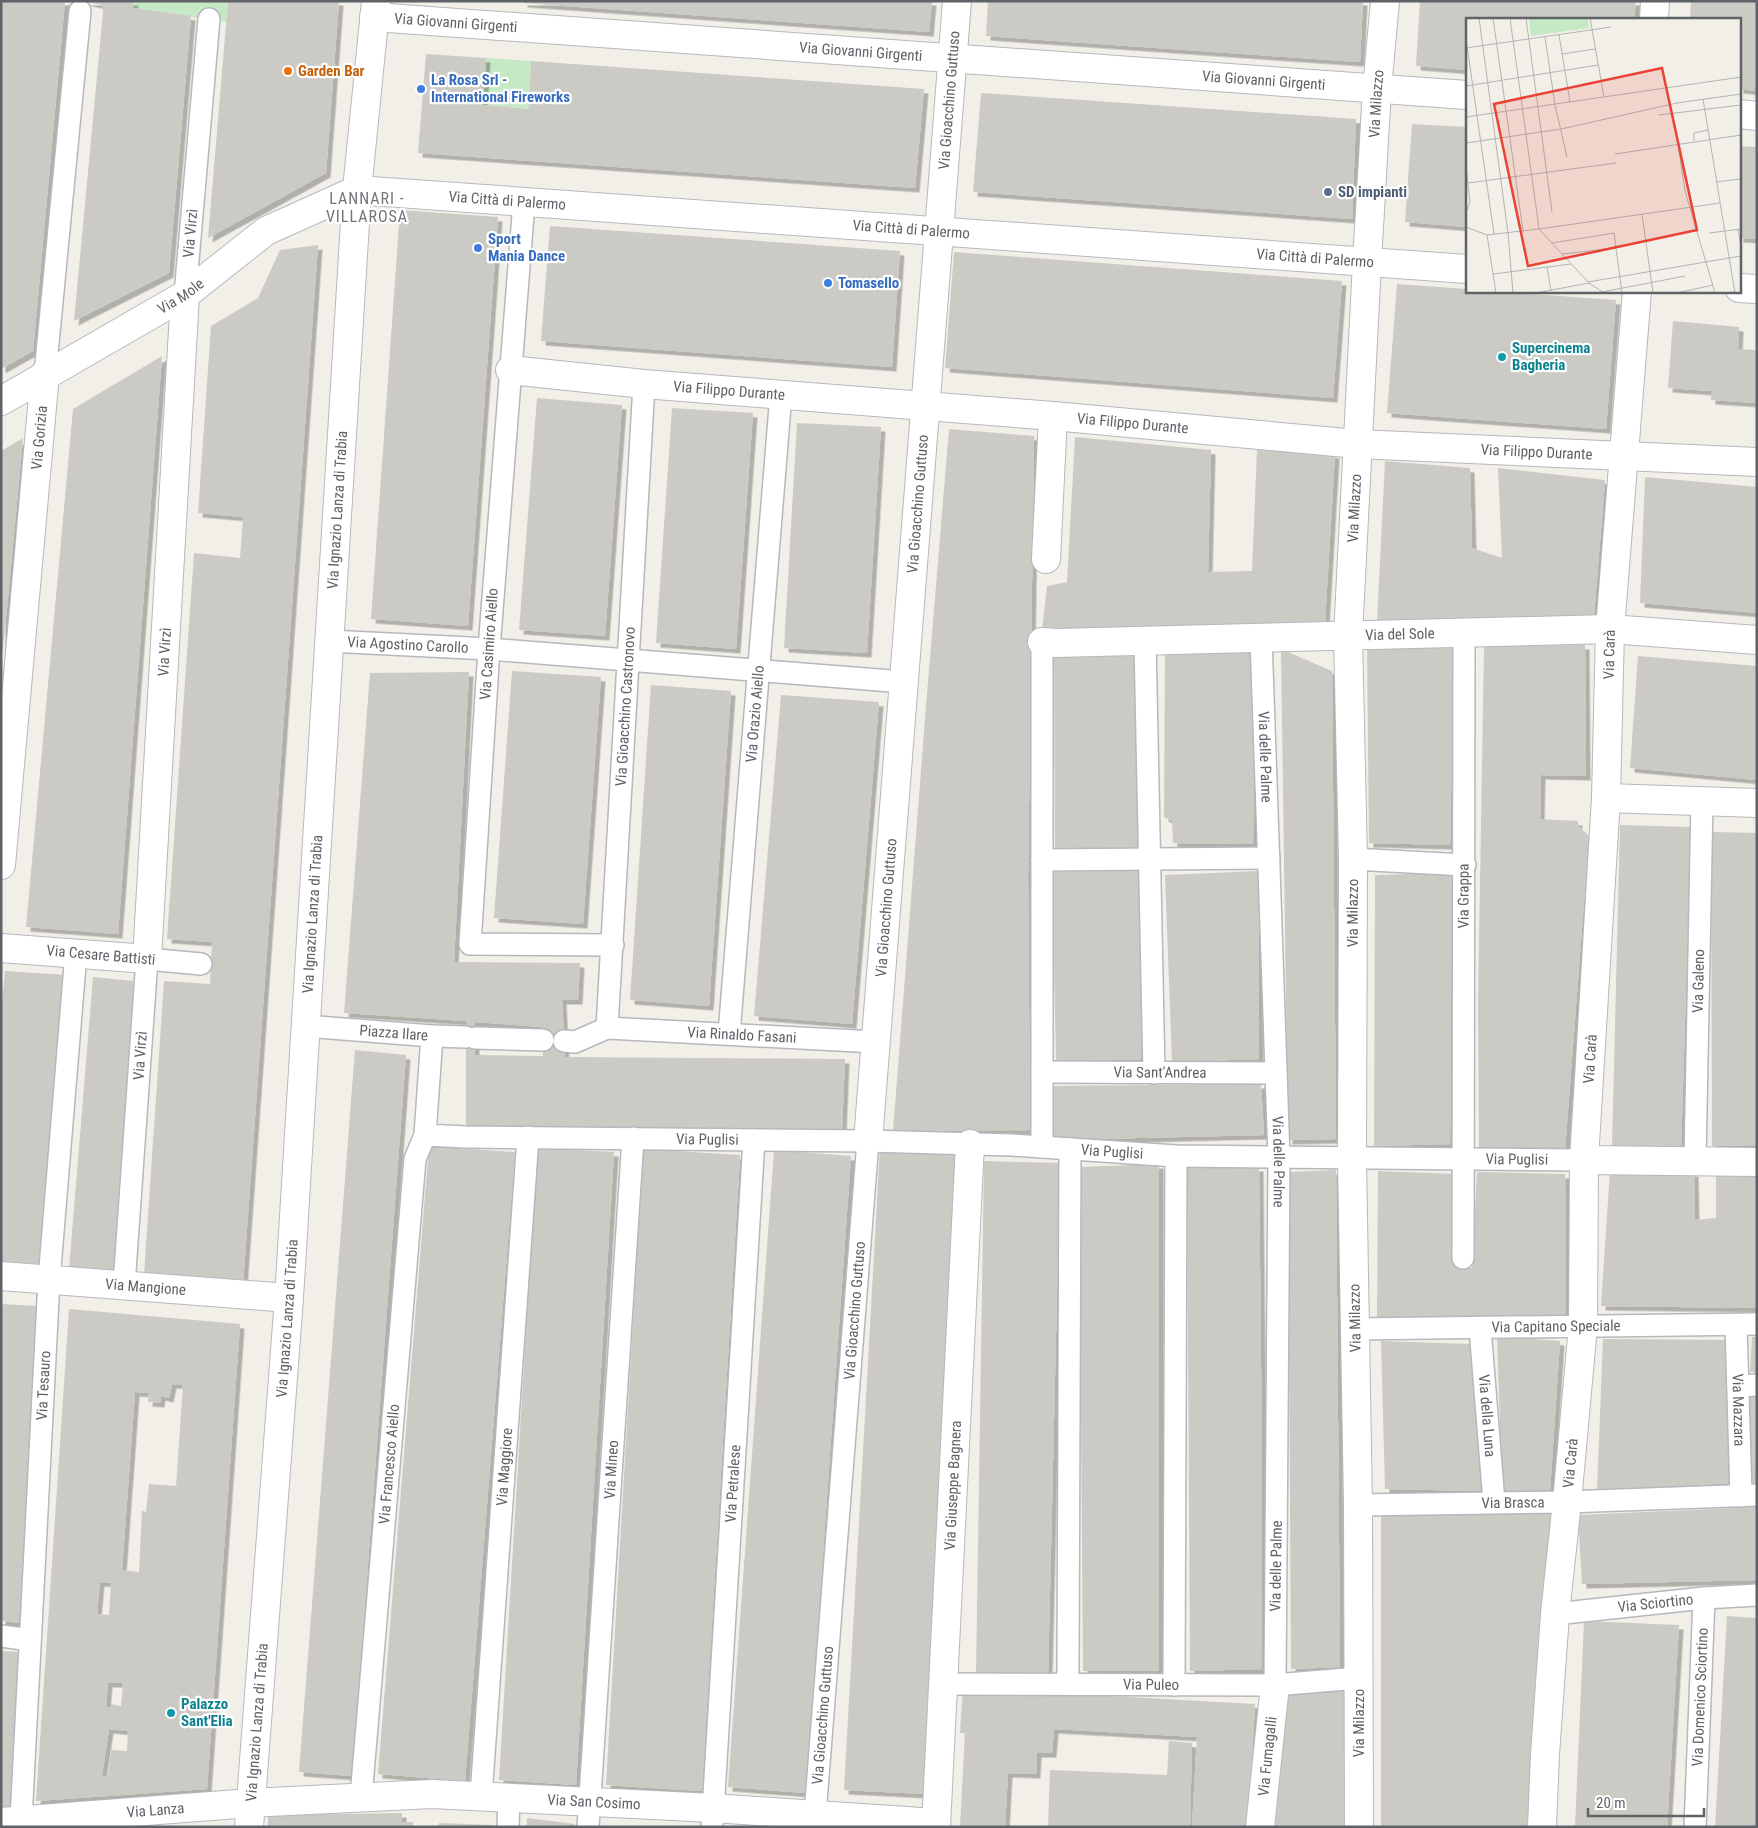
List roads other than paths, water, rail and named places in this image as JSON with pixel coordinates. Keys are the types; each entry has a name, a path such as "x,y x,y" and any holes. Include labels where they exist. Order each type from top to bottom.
{"street":[{"name":"Via Gioacchino Guttuso","path":"868,1140 957,1"},
{"name":"Via Milazzo","path":"1360,1827 1356,1329 1352,1158 1353,859 1348,636 1377,89 1385,1"},
{"path":"1654,18 1655,1"},
{"name":"Via Giovanni Girgenti","path":"375,9 953,58 1466,95"},
{"name":"Via Ignazio Lanza di Trabia","path":"250,1815 289,1298 357,190 375,9"},
{"path":"1740,114 1757,116"},
{"name":"Via Città di Palermo","path":"357,190 1466,269"},
{"name":"Via Mole","path":"1,400 185,295 266,231 357,190"},
{"path":"1740,288 1757,290"},
{"name":"Via Carà","path":"1542,1827 1555,1614 1584,1326 1584,1160 1606,798 1610,629 1637,292"},
{"name":"Via Virzì","path":"147,959 185,295"},
{"name":"Via Filippo Durante","path":"510,370 644,384 1053,416 1357,444 1757,462"},
{"name":"Via Gorizia","path":"1,865 10,670 45,374"},
{"path":"1046,559 1053,416"},
{"name":"Via del Sole","path":"1042,642 1610,629 1757,640"},
{"path":"1606,798 1757,803"},
{"name":"Via Cesare Battisti","path":"1,948 147,959"},
{"name":"Via Giuseppe Bagnera","path":"936,1825 970,1144"},
{"name":"Via Puglisi","path":"1584,1160 1757,1162"},
{"name":"Via Mangione","path":"1,1276 289,1298"},
{"name":"Via Fumagalli","path":"1260,1827 1275,1684"},
{"name":"Via San Cosimo","path":"250,1815 361,1797 432,1794 509,1798 589,1814 936,1825"},
{"name":"Via Lanza","path":"11,1821 250,1815"}],"lane":[{"name":"Via Gorizia","path":"45,374 80,11"},
{"name":"Via Virzì","path":"185,295 209,19"},
{"name":"Via Casimiro Aiello","path":"524,202 489,649 470,944 613,945"},
{"name":"Via Gioacchino Castronovo","path":"608,1028 644,384"},
{"name":"Via Orazio Aiello","path":"729,1034 781,394"},
{"name":"Via Grappa","path":"1464,633 1464,1258"},
{"name":"Via delle Palme","path":"1261,638 1279,1158 1275,1684"},
{"name":"Via Agostino Carollo","path":"329,641 489,649 904,682"},
{"path":"1145,641 1154,1072"},
{"path":"1042,642 1042,1147"},
{"name":"Via Galeno","path":"1695,1161 1702,801"},
{"path":"1042,860 1269,858"},
{"path":"1353,859 1465,865"},
{"name":"Via Tesauro","path":"11,1821 30,1640 49,1280 76,953"},
{"name":"Via Virzì","path":"124,1284 147,959"},
{"name":"Via Cesare Battisti","path":"147,959 201,964"},
{"name":"Piazza Ilare","path":"305,1026 432,1036 425,1135"},
{"path":"564,1041 575,1042 608,1028"},
{"name":"Via Rinaldo Fasani","path":"608,1028 876,1042"},
{"path":"432,1036 543,1040"},
{"name":"Via Sant'Andrea","path":"1042,1072 1276,1073"},
{"name":"Via Puglisi","path":"425,1135 466,1137 868,1140 1042,1147 1176,1156 1584,1160"},
{"name":"Via Francesco Aiello","path":"361,1797 415,1159 425,1135"},
{"name":"Via Maggiore","path":"481,1796 528,1137"},
{"name":"Via Mineo","path":"589,1814 633,1138"},
{"name":"Via Petralese","path":"712,1817 754,1140"},
{"name":"Via Gioacchino Guttuso","path":"815,1820 868,1140"},
{"path":"1066,1684 1068,1662 1070,1149"},
{"path":"1174,1685 1176,1156"},
{"name":"Via Capitano Speciale","path":"1356,1329 1746,1325"},
{"name":"Via Mazzara","path":"1746,1325 1749,1496"},
{"name":"Via della Luna","path":"1480,1328 1494,1502"},
{"name":"Via Brasca","path":"1358,1505 1567,1502 1749,1496"},
{"name":"Via Sciortino","path":"1555,1614 1704,1598 1757,1595"},
{"name":"Via Domenico Sciortino","path":"1695,1827 1704,1598"},
{"path":"1,1636 30,1640"},
{"name":"Via Puleo","path":"943,1684 1275,1684 1358,1678"},
{"path":"508,1827 509,1798"}],"place":[{"name":"Garden Bar","path":"288,71"},
{"name":"La Rosa Srl - International Fireworks","path":"421,89"},
{"name":"SD impianti","path":"1328,192"},
{"name":"Sport Mania Dance","path":"478,248"},
{"name":"Tomasello","path":"828,283"},
{"name":"Supercinema Bagheria","path":"1502,357"},
{"name":"Palazzo Sant'Elia","path":"171,1713"}],"district":[{"name":"LANNARI - VILLAROSA","path":"367,207"}]}
